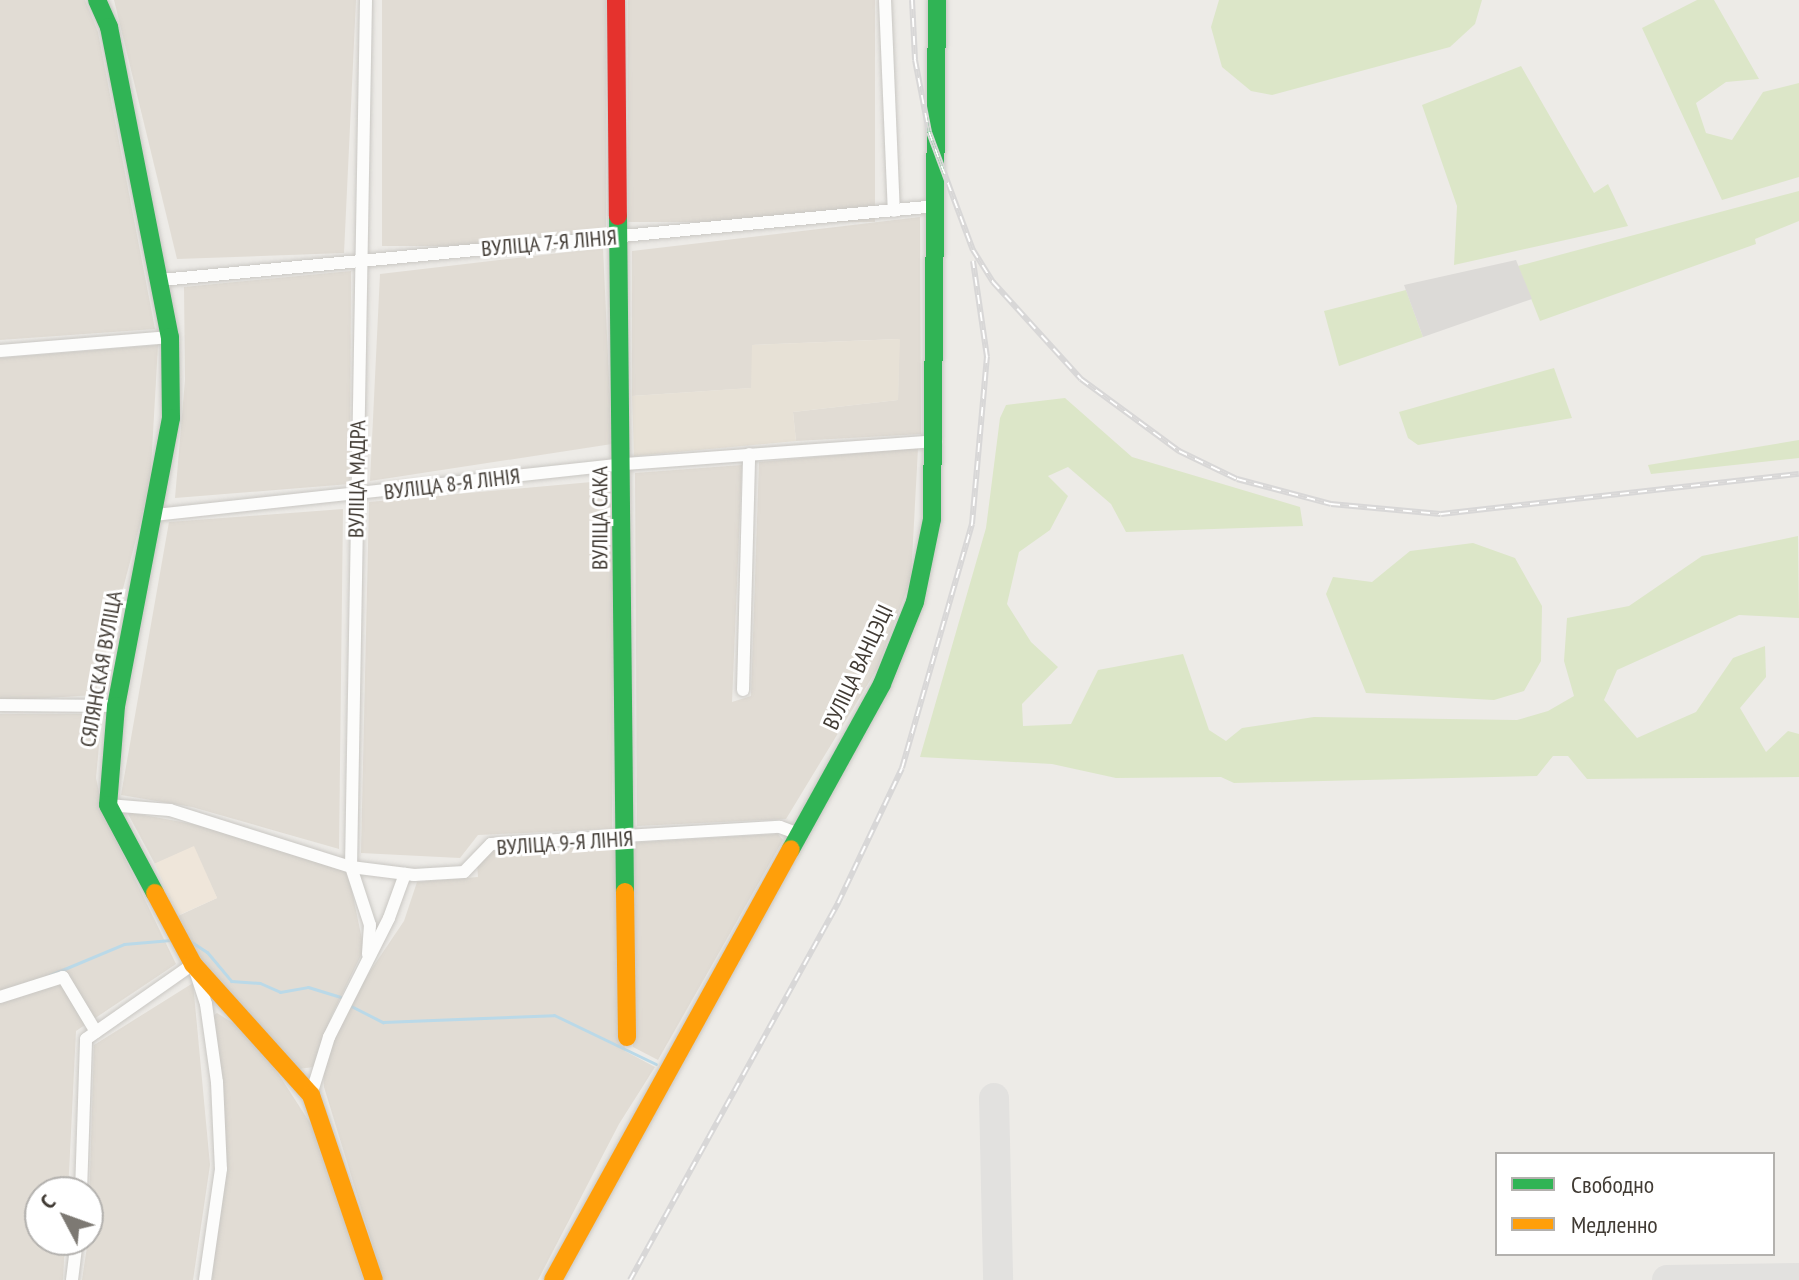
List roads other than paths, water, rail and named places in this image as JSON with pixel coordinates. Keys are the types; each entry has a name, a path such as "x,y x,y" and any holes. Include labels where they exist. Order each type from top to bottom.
{"street":[{"name":"СЯЛЯНСКАЯ ВУЛІЦА","path":"97,0 109,27 170,337 171,418 155,515 116,706 108,805"},
{"name":"ВУЛІЦА МАДРА","path":"366,0 351,867 370,925 368,954"},
{"name":"ВУЛІЦА САКА","path":"616,0 624,464 623,838 627,1037"},
{"path":"885,0 894,211"},
{"name":"ВУЛІЦА ВАНЦЭЦІ","path":"553,1280 882,684 915,602 932,519 936,441 937,0"},
{"name":"ВУЛІЦА 7-Я ЛІНІЯ","path":"161,280 937,206"},
{"path":"0,351 170,337"},
{"name":"ВУЛІЦА 8-Я ЛІНІЯ","path":"155,515 624,464 936,441"},
{"path":"743,690 749,454"},
{"path":"0,705 116,706"},
{"path":"108,805 193,964 206,1004 217,1082 221,1169 205,1280"},
{"name":"ВУЛІЦА 9-Я ЛІНІЯ","path":"108,805 170,810 351,867 405,874 464,872 491,844 780,827 799,834"},
{"name":"ВУЛІЦА МАДРА","path":"311,1095 329,1037 368,954 389,918 405,874"},
{"path":"82,1176 86,1039 193,964"},
{"path":"193,964 311,1095 374,1280"},
{"path":"0,997 63,977 96,1032"},
{"path":"72,1280 75,1256"}],"waterway":[{"path":"50,975 124,944 171,940"},
{"path":"190,941 207,952 231,981 260,983 280,992 308,987 340,997"},
{"path":"351,1006 383,1022 554,1015 656,1064"}],"railway":[{"path":"912,0 915,60 929,132 973,250 993,282 1081,379 1179,451 1237,479 1331,504 1441,514 1799,474"},
{"path":"630,1280 838,903 902,768 972,524 987,357 973,261"}]}
